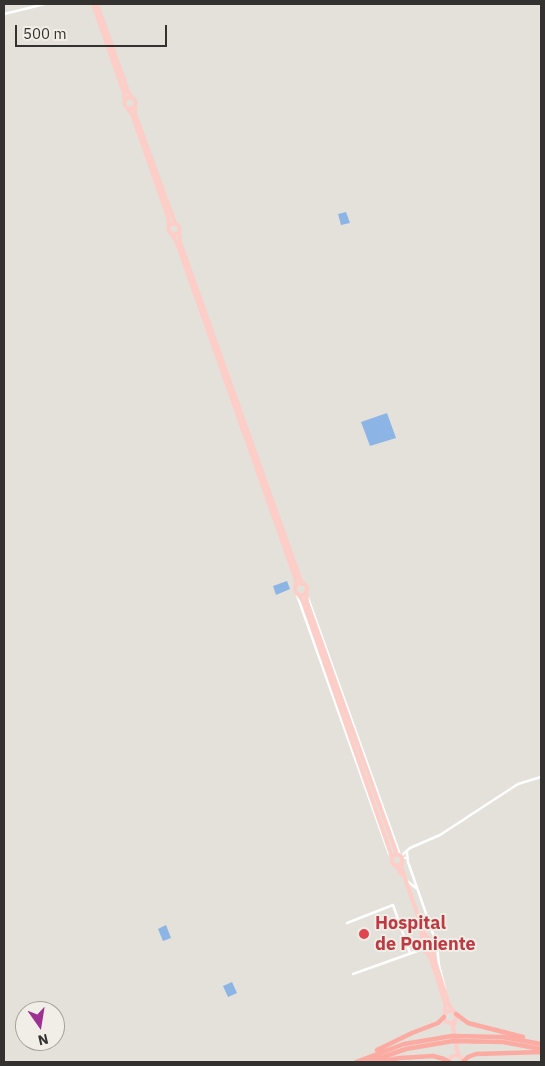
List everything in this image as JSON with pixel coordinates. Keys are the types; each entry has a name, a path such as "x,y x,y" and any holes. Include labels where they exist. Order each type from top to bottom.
{"highway":[{"path":"455,1013 468,1023 500,1030 541,1043"},
{"path":"355,1062 412,1033 438,1024 445,1015"},
{"path":"355,1062 404,1044 445,1037 472,1035 503,1037 541,1043"},
{"path":"368,1062 406,1049 453,1041 502,1042 541,1050"},
{"path":"463,1062 468,1057 476,1054 541,1050"},
{"path":"375,1062 433,1056 449,1062"}],"main road":[{"path":"93,4 124,93 125,106 132,114 168,218 168,231 174,238 180,253 294,577 295,590 303,601 392,862 400,871 422,936 424,948 431,959 445,1003 445,1020 453,1028"},
{"path":"97,4 128,91 135,101 134,106 138,122 175,223 179,227 180,242 302,584 306,589 310,611 401,857 402,870 424,934 433,945 434,958 446,996 449,1005 455,1013 453,1028 456,1048 463,1062"},
{"path":"125,101 132,98"},
{"path":"128,109 134,106"},
{"path":"169,226 175,223"},
{"path":"170,233 178,232"},
{"path":"296,586 302,584"},
{"path":"297,594 303,595 306,589"},
{"path":"392,858 401,857"},
{"path":"396,865 401,857"},
{"path":"424,948 430,941"},
{"path":"424,948 433,949"},
{"path":"445,1015 448,1011 455,1013"},
{"path":"449,1023 455,1021"},
{"path":"449,1062 456,1048"},
{"path":"452,1056 459,1056"}],"street":[{"path":"4,14 45,4"},
{"path":"401,857 413,846 440,835 518,784 541,777"},
{"path":"407,852 408,862 437,945 439,965 446,996"},
{"path":"405,879 411,886 417,889"},
{"path":"347,923 393,905 410,953"},
{"path":"353,974 424,948"}],"water":[{"path":"346,212 350,223 341,225 338,214"},
{"path":"387,413 396,438 370,446 361,422"},
{"path":"287,581 290,589 276,595 273,586"},
{"path":"166,925 171,938 163,941 158,929"},
{"path":"232,982 237,993 228,997 223,986"}],"place":[{"name":"Hospital de Poniente","path":"364,934"}]}
